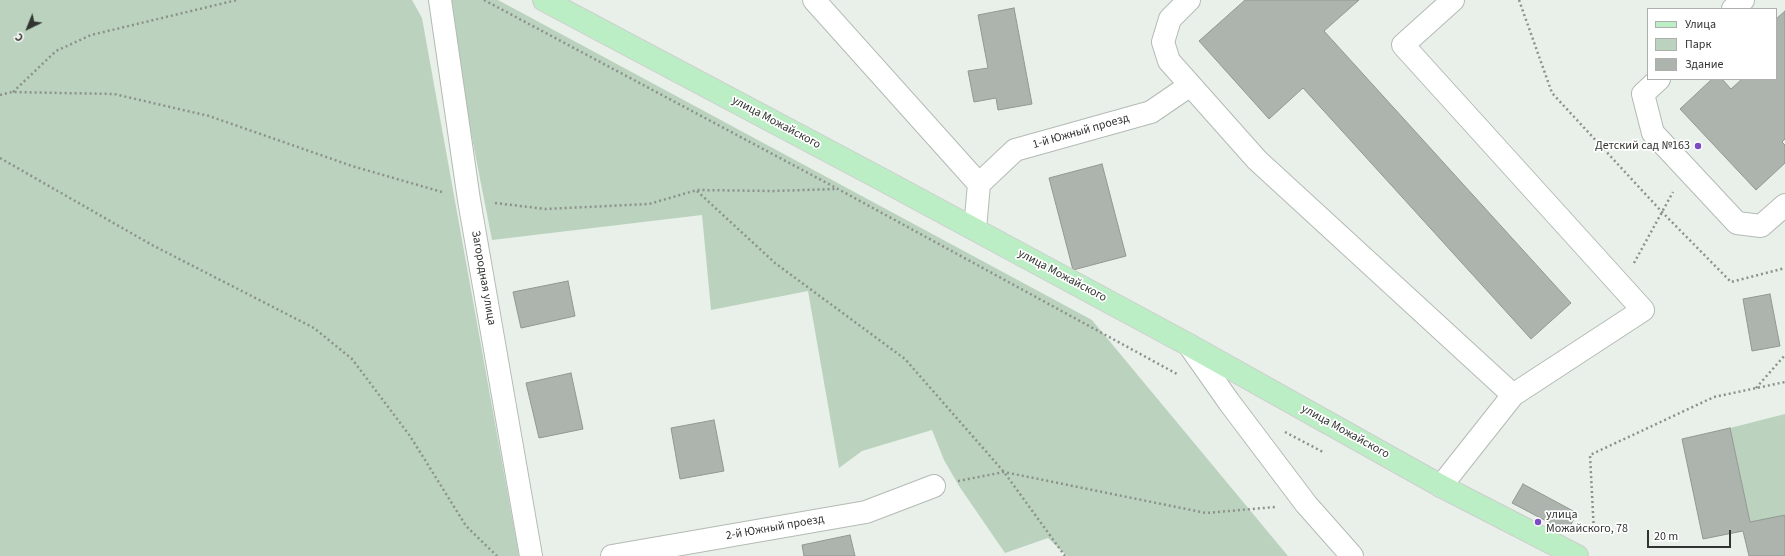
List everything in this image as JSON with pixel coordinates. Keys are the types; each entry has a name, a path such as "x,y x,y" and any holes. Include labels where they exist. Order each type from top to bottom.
{"main road":[{"name":"улица Можайского","path":"544,0 975,229 1189,345 1441,486 1577,556"}],"street":[{"name":"Загородная улица","path":"440,0 469,200 531,556"},
{"path":"814,0 980,184 975,229"},
{"path":"1190,0 1170,19 1163,42 1169,61 1189,86 1257,160 1513,394"},
{"path":"1441,486 1513,394 1643,310 1403,45 1453,0"},
{"path":"1734,8 1743,0"},
{"path":"1658,80 1643,94 1653,133 1737,223 1761,226 1785,205"},
{"name":"1-й Южный проезд","path":"980,184 1015,150 1151,112 1189,86"},
{"path":"1189,345 1229,402 1306,504 1352,556"},
{"name":"2-й Южный проезд","path":"612,556 866,512 934,486"}],"path":[{"path":"12,92 56,51 91,35 237,0"},
{"path":"484,0 838,189 1180,375"},
{"path":"1519,0 1552,93 1662,212 1731,282 1785,268"},
{"path":"0,95 12,92 114,94 209,116 352,166 448,194"},
{"path":"0,158 152,245 314,328 352,359 410,436 466,526 497,556"},
{"path":"492,203 546,210 649,204 697,190 772,192 845,188"},
{"path":"697,190 776,263 905,359 1004,472 1065,556"},
{"path":"1622,287 1662,212"},
{"path":"1756,388 1785,355"},
{"path":"1594,533 1590,455 1714,397 1785,382"},
{"path":"1284,431 1326,453"},
{"path":"934,486 1004,472 1206,513 1306,504"}],"green space":[{"path":"0,0 412,0 422,18 519,556 0,556"},
{"path":"447,0 498,0 1092,320 1288,556 1067,556 1048,538 1005,553 959,486 944,460 932,430 862,451 839,468 808,291 711,310 702,215 492,240 447,10"},
{"path":"1785,414 1785,515 1750,522 1730,428"}],"building":[{"path":"1245,0 1359,0 1324,31 1571,303 1531,339 1303,88 1269,119 1199,41"},
{"path":"1014,8 1032,104 998,110 996,98 974,102 968,71 988,68 978,15"},
{"path":"1785,11 1785,139 1782,142 1785,145 1785,163 1756,190 1680,109 1711,80 1723,80 1731,89 1741,80 1777,80 1777,18"},
{"path":"1102,164 1126,256 1073,270 1049,178"},
{"path":"568,281 575,316 521,328 513,292"},
{"path":"1770,294 1780,346 1752,351 1743,299"},
{"path":"571,373 583,429 539,438 526,383"},
{"path":"714,420 724,471 680,479 671,428"},
{"path":"1730,428 1750,522 1785,515 1785,556 1749,556 1743,531 1703,539 1682,439"},
{"path":"1523,484 1577,513 1567,532 1512,503"},
{"path":"850,535 855,556 804,556 802,545"}],"place":[{"name":"Детский сад №163","path":"1698,146"},
{"name":"улица Можайского, 78","path":"1538,522"}]}
